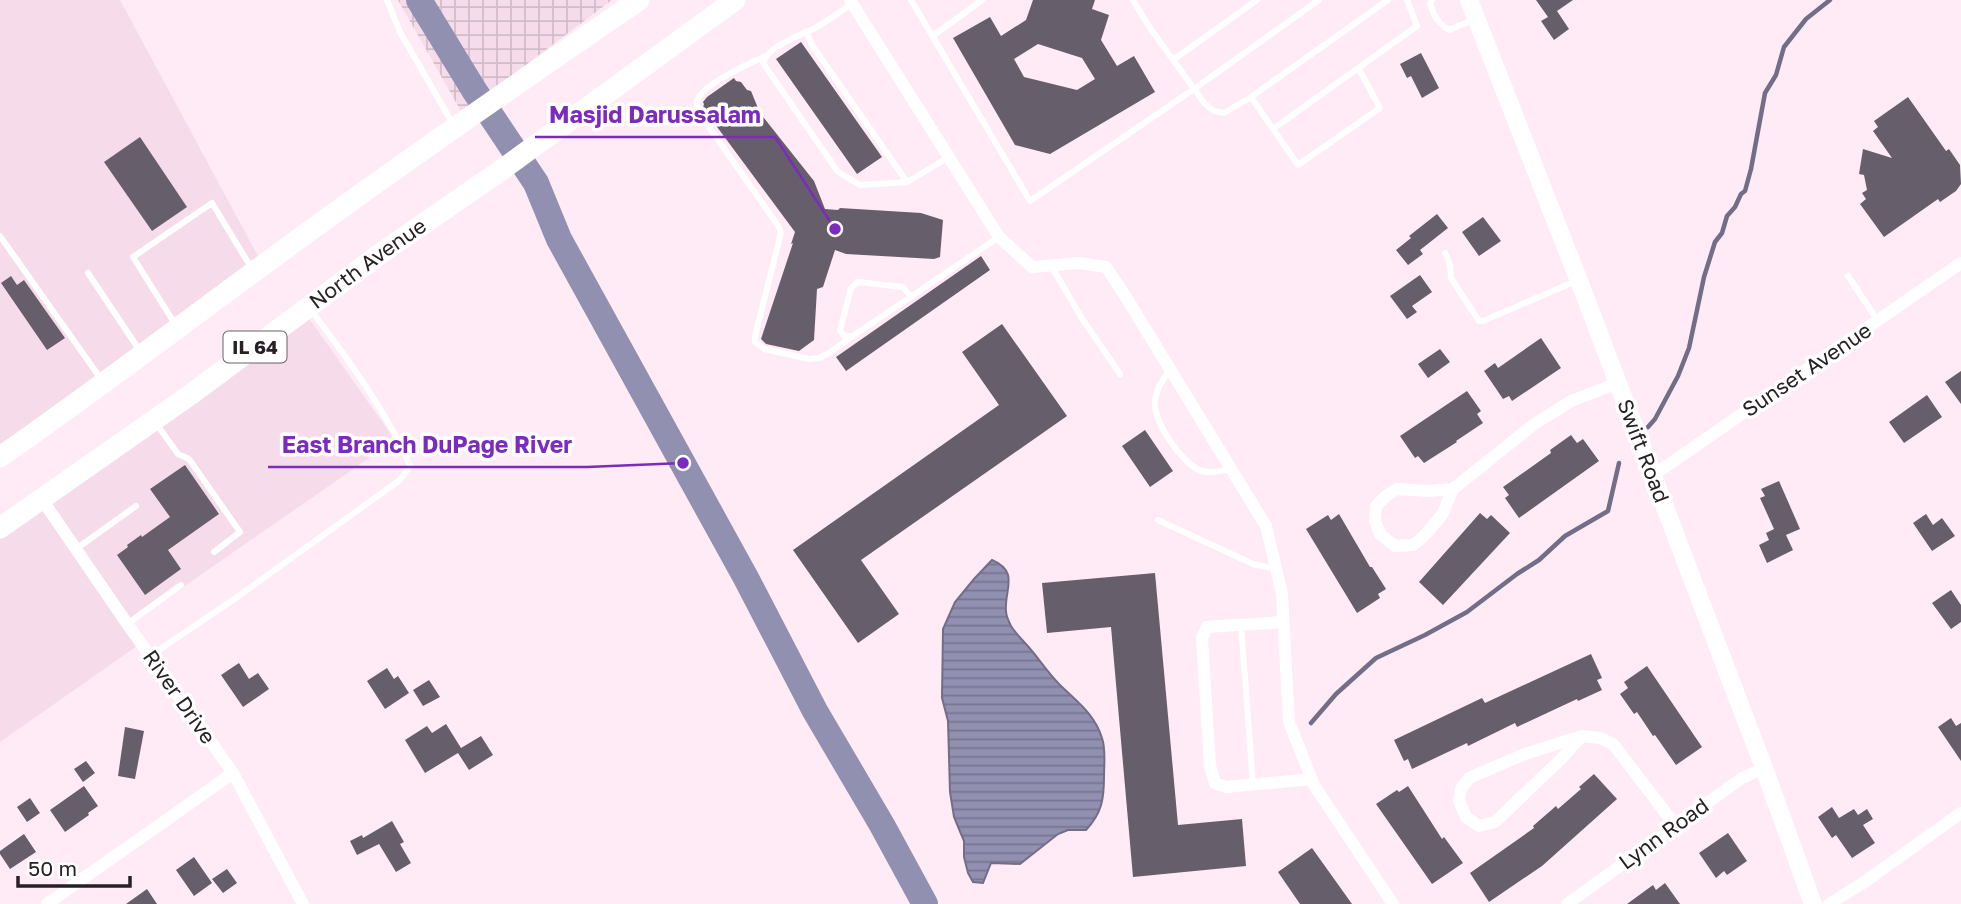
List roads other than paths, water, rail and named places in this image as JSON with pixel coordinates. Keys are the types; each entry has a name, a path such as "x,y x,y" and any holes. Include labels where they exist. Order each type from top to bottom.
{"main road":[{"name":"IL 64","path":"0,457 454,127 639,0"},
{"name":"North Avenue","path":"0,528 154,420 380,254 735,0"}],"street":[{"name":"Swift Road","path":"1469,0 1618,383 1813,904"},
{"path":"851,2 999,237 1032,267 1079,263 1106,267 1266,526 1282,594 1289,722 1314,785 1393,904"},
{"name":"Sunset Avenue","path":"1652,476 1961,263"},
{"path":"1452,488 1442,514 1413,545 1395,546 1380,534 1375,520 1376,506 1397,489 1428,491 1452,488 1533,425 1572,401 1618,383"},
{"name":"River Drive","path":"41,498 233,773 303,904"},
{"path":"1283,622 1207,627 1202,638 1210,766 1215,783 1226,788 1312,779"},
{"path":"1582,736 1495,822 1479,826 1466,817 1459,801 1461,789 1469,778 1525,754 1582,736 1600,737 1614,744 1675,825"},
{"name":"Lynn Road","path":"1567,904 1742,778 1764,768"},
{"path":"47,904 233,773"},
{"path":"1829,904 1863,884 1961,813"}],"lane":[{"path":"387,0 400,32 454,127"},
{"path":"911,0 1030,201 1319,0"},
{"path":"933,36 982,0"},
{"path":"1133,0 1205,104 1214,111 1224,113 1251,97 1388,0"},
{"path":"1173,60 1257,0"},
{"path":"1273,129 1418,26 1407,0"},
{"path":"1432,0 1430,4 1440,24 1450,30 1476,19"},
{"path":"851,2 814,29 795,36 714,84 696,100 697,110 781,233 755,342 764,349 809,359 829,353 999,237"},
{"path":"806,31 812,45 907,183"},
{"path":"765,56 763,64 838,172 860,186 907,183 948,157"},
{"path":"1251,97 1298,165 1380,108 1359,69"},
{"path":"178,329 134,257 212,203 254,272"},
{"path":"0,236 104,384"},
{"path":"1445,253 1451,278 1479,321 1578,280"},
{"path":"1051,265 1081,317 1120,374"},
{"path":"88,273 143,355"},
{"path":"1848,276 1878,322"},
{"path":"853,337 844,336 840,330 851,288 858,282 903,287 911,297"},
{"path":"150,656 400,480 410,466 401,444 353,367 309,306"},
{"path":"1170,369 1158,388 1155,404 1159,424 1182,457 1198,469 1212,473 1231,469"},
{"path":"154,420 178,454 188,459 240,532 214,551"},
{"path":"76,549 136,506"},
{"path":"1158,520 1252,564 1276,569"},
{"path":"127,624 181,585"},
{"path":"1241,624 1253,785"}],"water":[{"path":"992,560 1006,570 1008,576 1006,611 1011,626 1055,680 1090,715 1099,729 1105,757 1103,799 1099,812 1086,830 1068,830 1058,834 1020,864 991,863 983,883 973,882 968,873 964,841 954,817 950,792 948,721 942,698 943,629 955,602"}],"waterway":[{"path":"419,0 474,90 536,183 559,239 746,578 815,711 925,904"},
{"path":"1648,427 1678,376 1689,348 1704,277 1715,242 1722,233 1727,216 1745,191 1765,93 1776,75 1784,47 1806,19 1830,0"},
{"path":"1311,723 1336,694 1376,658 1467,612 1539,560 1565,536 1608,511 1619,463"}],"place":[{"name":"Masjid Darussalam","path":"835,229"},
{"name":"East Branch DuPage River","path":"683,463"}]}
